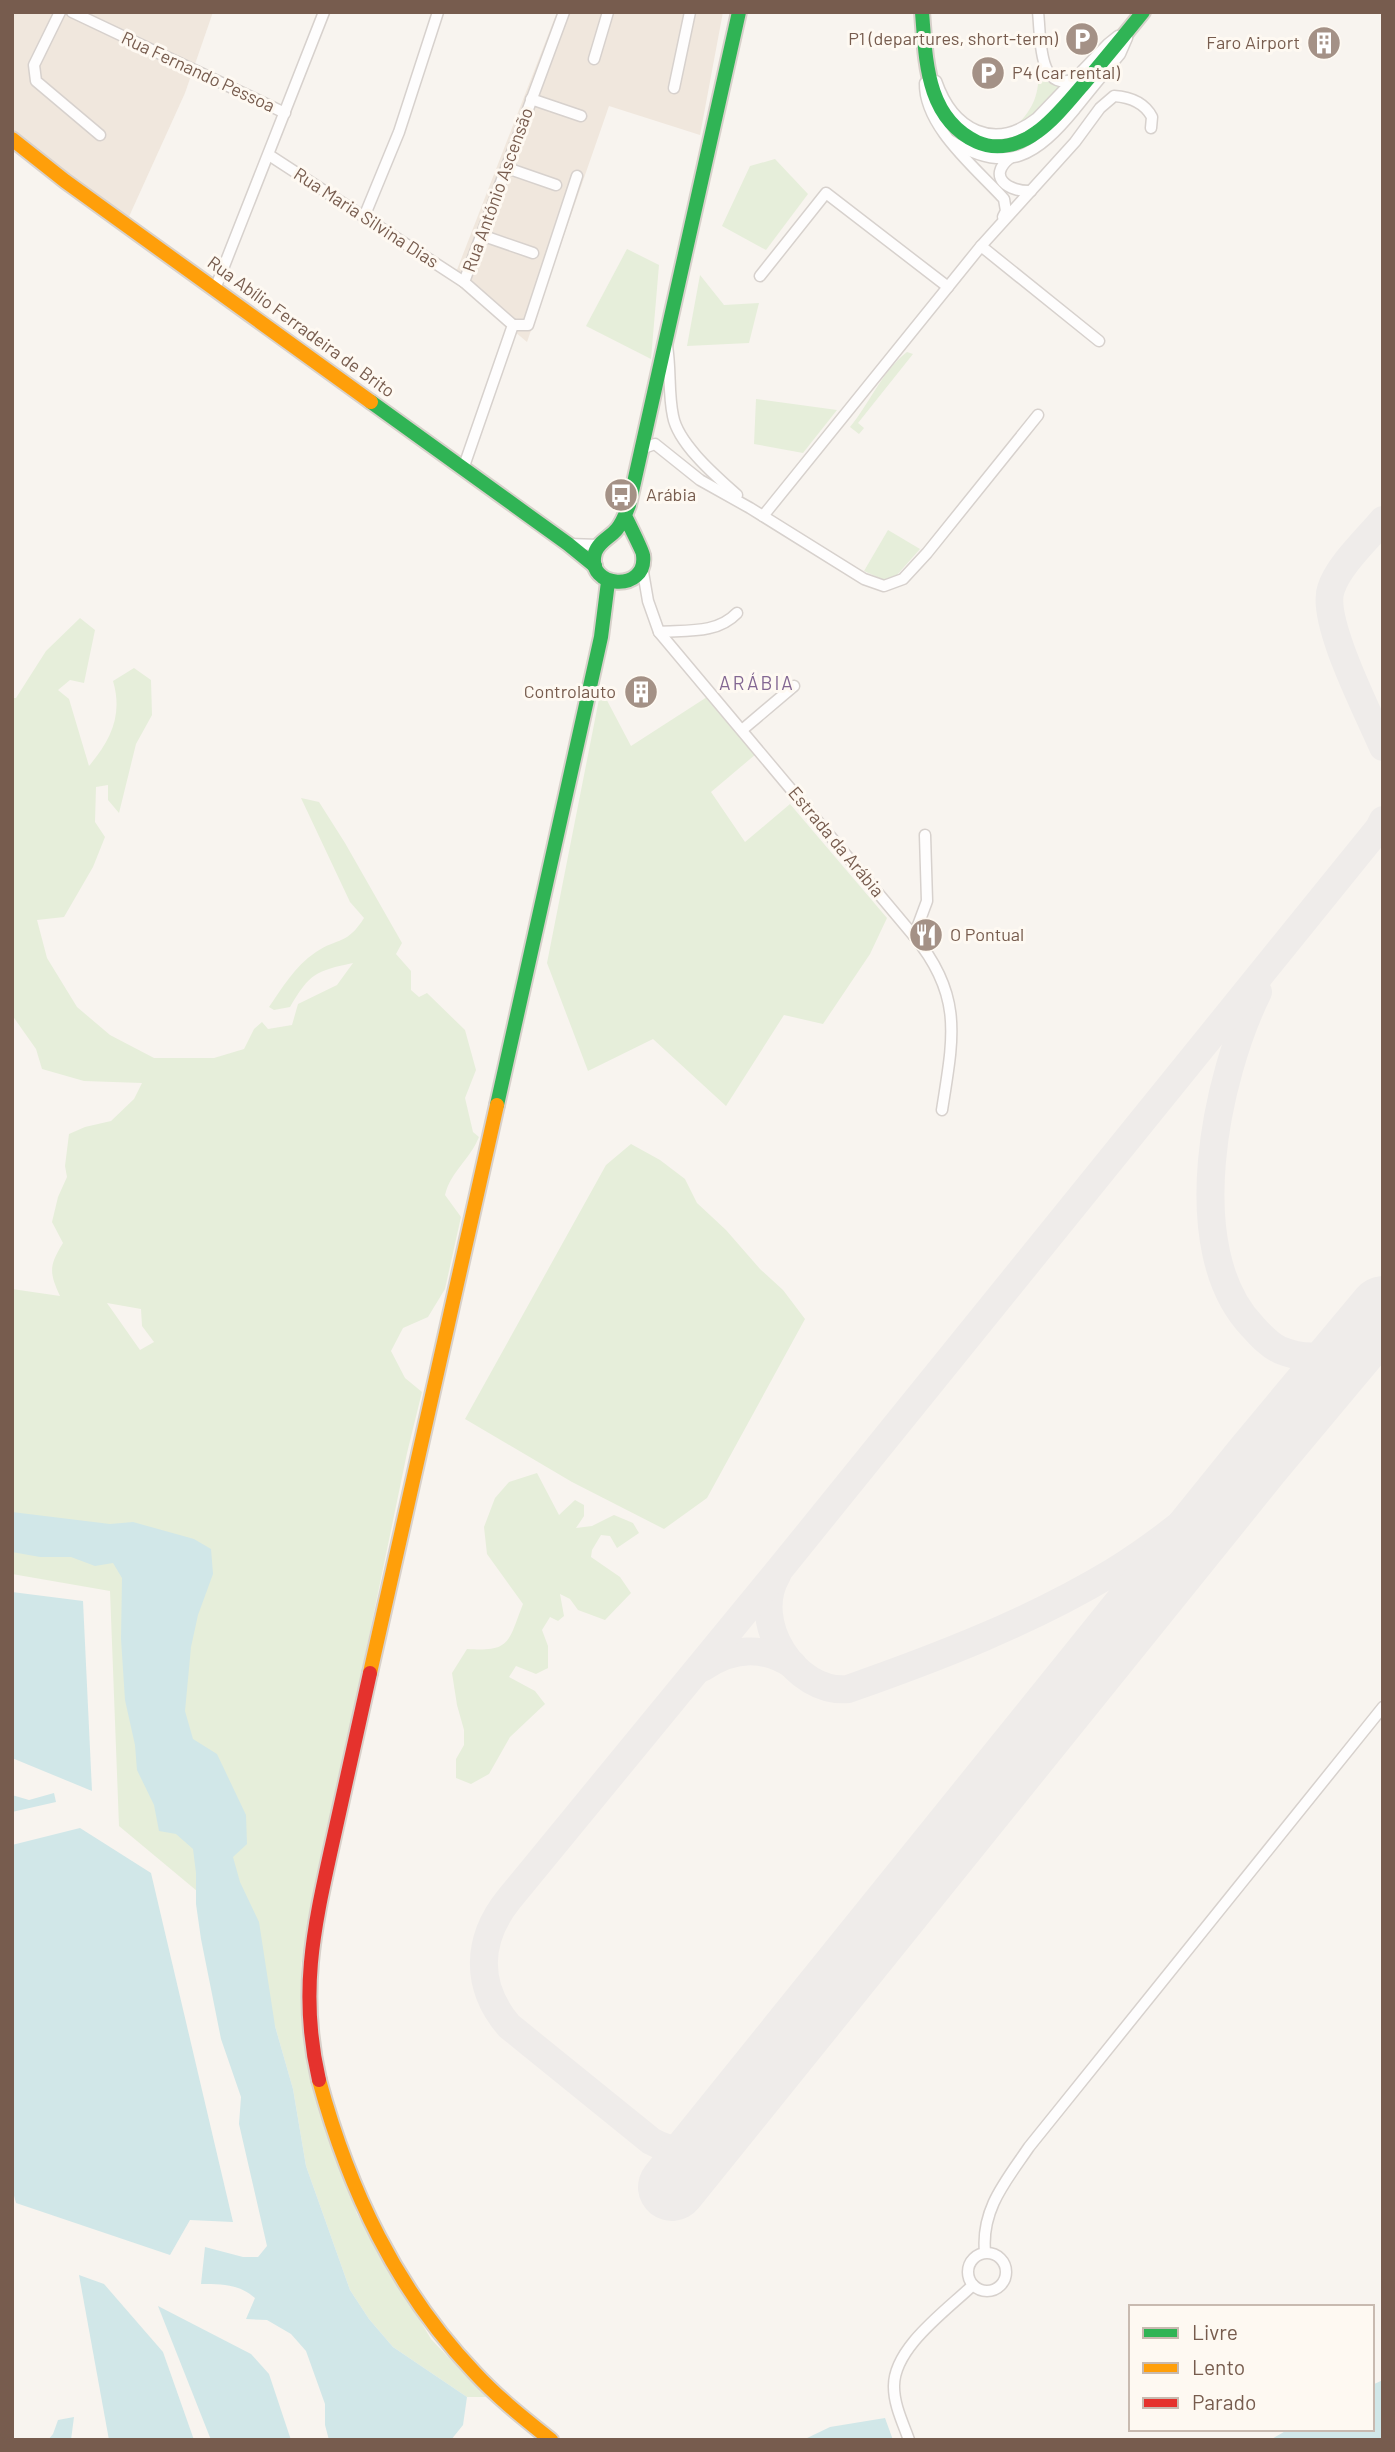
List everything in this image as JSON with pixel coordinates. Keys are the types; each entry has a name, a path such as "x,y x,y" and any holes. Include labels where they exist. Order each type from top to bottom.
{"street":[{"path":"60,12 34,65 36,81 100,135"},
{"name":"Rua Fernando Pessoa","path":"72,12 285,113"},
{"path":"364,217 399,132 438,12"},
{"name":"Rua António Ascensão","path":"513,325 464,282 564,12"},
{"path":"594,59 608,12"},
{"path":"674,88 690,12"},
{"path":"648,601 619,583 602,578 595,566 595,554 603,542 618,530 625,516 739,12"},
{"path":"922,12 930,87 947,122 968,139 987,145 1003,146 1021,143 1039,131 1071,98 1143,12"},
{"path":"1038,12 1044,63 1048,73 1058,80 1070,81 1079,77"},
{"path":"215,289 324,13"},
{"path":"926,51 938,87 953,115 975,130 987,134 1005,134 1024,128 1079,77 1108,44 1133,25"},
{"path":"1031,191 1020,192 1010,189 1004,183 1001,172 1003,163 1033,150 1054,134 1120,54 1133,25"},
{"path":"926,51 925,89 939,129 1004,199 1006,211 1001,223"},
{"path":"763,516 981,246 1076,142 1100,108 1114,96 1130,97 1144,106 1152,117 1151,128"},
{"path":"531,99 581,116"},
{"name":"Rua Abílio Ferradeira de Brito","path":"12,139 595,566"},
{"path":"951,141 979,156 1010,158"},
{"name":"Rua Maria Silvina Dias","path":"269,155 464,282"},
{"path":"507,168 556,185"},
{"path":"463,469 513,325 527,325 578,176"},
{"path":"760,276 826,193 948,287"},
{"path":"481,235 533,253"},
{"path":"981,246 1099,341"},
{"path":"666,340 671,368 672,414 677,429 709,469 750,508"},
{"path":"641,449 655,443 700,480 874,584 893,585 903,579 927,553 1038,415"},
{"path":"619,583 635,578 642,566 642,553 625,516"},
{"path":"568,544 603,542 625,536 635,541"},
{"name":"Estrada da Arábia","path":"642,566 648,601 659,632 914,936 944,981 953,1023 952,1048 942,1110"},
{"path":"551,2440 499,2399 446,2343 407,2290 386,2255 358,2200 319,2083 309,2041 307,1984 315,1922 601,637 619,583"},
{"path":"659,632 716,628 728,623 737,613"},
{"path":"741,730 794,686"},
{"path":"914,936 927,901 925,835"},
{"path":"985,2252 985,2221 992,2205 1029,2147 1383,1707"},
{"path":"985,2252 995,2254 1004,2262 1007,2274 1001,2286 990,2291 978,2289 968,2275 970,2263 985,2252"},
{"path":"909,2440 895,2401 893,2385 897,2368 916,2340 973,2285"}],"shaded area":[{"path":"12,12 213,12 185,93 127,221 12,132"},
{"path":"557,12 723,12 700,135 609,106 527,342 453,280"},
{"path":"12,1512 110,1524 133,1522 194,1539 211,1549 213,1574 198,1615 191,1647 185,1711 193,1739 217,1754 246,1815 247,1844 233,1857 240,1882 259,1922 275,2026 293,2089 306,2166 350,2290 369,2319 393,2347 467,2397 463,2425 451,2440 329,2440 325,2425 325,2404 306,2351 291,2334 267,2320 246,2319 255,2298 249,2293 230,2286 201,2284 205,2247 243,2257 258,2257 267,2246 239,2124 241,2097 221,2039 201,1939 193,1849 176,1834 159,1831 154,1805 137,1770 135,1745 125,1700 121,1639 122,1578 113,1563 95,1566 71,1557 40,1557 12,1552"},
{"path":"12,1592 83,1601 92,1791 12,1758"},
{"path":"54,1793 56,1802 12,1812 12,1795 29,1800"},
{"path":"80,1828 151,1873 233,2222 190,2220 170,2255 16,2203 12,2188 12,1845"},
{"path":"79,2275 104,2284 163,2352 194,2440 109,2440"},
{"path":"158,2306 251,2354 269,2374 291,2440 211,2440"},
{"path":"1383,2380 1383,2440 1270,2440 1286,2431 1374,2431 1374,2384"},
{"path":"74,2417 71,2440 48,2440 58,2420"},
{"path":"885,2418 893,2440 803,2440 830,2427"}],"green space":[{"path":"1038,70 1044,80 1059,87 1030,117 1017,125 1034,100 1038,86"},
{"path":"775,159 808,194 766,250 722,226 750,166"},
{"path":"627,249 659,265 651,359 586,326"},
{"path":"700,275 724,305 759,303 749,343 687,346"},
{"path":"907,352 913,354 858,423 864,428 859,434 850,427 890,368"},
{"path":"756,399 837,410 803,453 754,444"},
{"path":"888,530 920,549 896,576 884,580 864,571"},
{"path":"80,618 95,630 84,683 70,680 58,690 69,699 89,766 109,737 116,716 113,681 134,668 151,680 152,715 136,744 119,813 108,800 108,785 96,787 95,822 105,837 93,867 64,917 37,920 47,958 77,1007 110,1035 154,1058 214,1058 244,1049 254,1029 262,1022 268,1029 292,1025 298,1004 337,985 353,963 330,968 315,975 290,1007 274,1010 269,1007 301,964 324,947 353,933 364,918 350,902 301,798 319,802 402,943 396,954 411,971 411,990 419,997 427,993 465,1030 476,1070 465,1098 473,1132 479,1137 451,1179 445,1195 461,1217 445,1289 428,1317 403,1328 391,1351 405,1378 422,1392 301,1965 308,2068 357,2214 431,2339 486,2397 467,2397 393,2347 369,2319 350,2290 306,2166 293,2089 275,2026 203,1896 119,1826 110,1591 12,1574 12,1289 60,1296 52,1269 63,1243 52,1222 58,1197 67,1177 65,1166 69,1134 111,1121 134,1099 142,1083 84,1081 42,1069 36,1049 12,1015 12,698 16,698 46,651","holes":["107,1303 141,1309 142,1326 154,1342 140,1350"]},
{"path":"601,689 631,746 707,697 756,754 711,792 745,842 790,804 887,918 870,954 823,1024 784,1015 726,1106 653,1039 588,1071 547,963"},
{"path":"631,1144 660,1160 685,1179 697,1203 783,1290 805,1319 707,1498 664,1529 572,1482 465,1419 606,1165"},
{"path":"537,1473 559,1515 575,1500 584,1505 584,1516 576,1528 592,1526 614,1515 633,1523 639,1533 617,1548 610,1536 601,1535 591,1557 620,1577 631,1593 605,1620 578,1610 570,1599 560,1594 564,1616 558,1621 550,1617 542,1630 548,1646 548,1668 536,1674 516,1666 509,1677 535,1691 545,1704 510,1737 489,1774 471,1784 456,1778 456,1759 464,1745 464,1730 452,1673 467,1649 492,1649 500,1646 506,1642 514,1627 523,1604 487,1554 484,1527 495,1498 509,1482"}],"taxiway":[{"path":"1383,520 1340,571 1331,589 1330,603 1339,644 1383,747"},
{"path":"710,2140 688,2150 666,2148 651,2141 509,2026 498,2011 485,1979 486,1947 498,1915 1383,820"},
{"path":"1258,992 1229,1069 1218,1115 1212,1162 1211,1209 1216,1253 1230,1293 1252,1326 1276,1348 1301,1356 1321,1356 1341,1350 1359,1339"},
{"path":"777,1575 770,1594 769,1613 773,1633 782,1652 795,1668 811,1680 829,1687 848,1689 984,1637 1082,1590 1151,1547 1257,1461"},
{"path":"702,1668 724,1656 747,1652 770,1654 793,1665"}],"runway":[{"path":"672,2187 1257,1461 1383,1310"}],"traffic: fast":[{"path":"625,516 643,555 642,567 636,576 617,582 599,574 594,565 595,553 619,526 629,505 739,12"},
{"path":"922,12 928,68 938,103 960,132 977,142 992,146 1023,140 1049,122 1143,12"},
{"path":"371,402 595,566"},
{"path":"497,1105 601,637 608,582"}],"traffic: slow":[{"path":"12,139 65,181 371,402"},
{"path":"370,1673 497,1105"},
{"path":"319,2080 345,2161 379,2237 399,2273 447,2341 475,2373 502,2400 551,2440"}],"traffic: jam":[{"path":"319,2080 310,2016 315,1928 370,1673"}],"place":[{"name":"P1 (departures, short-term)","path":"1082,39"},
{"name":"Faro Airport","path":"1324,43"},
{"name":"P4 (car rental)","path":"988,73"},
{"name":"Arábia","path":"621,495"},
{"name":"Controlauto","path":"641,692"},
{"name":"O Pontual","path":"926,935"}],"district":[{"name":"ARÁBIA","path":"757,683"}]}
